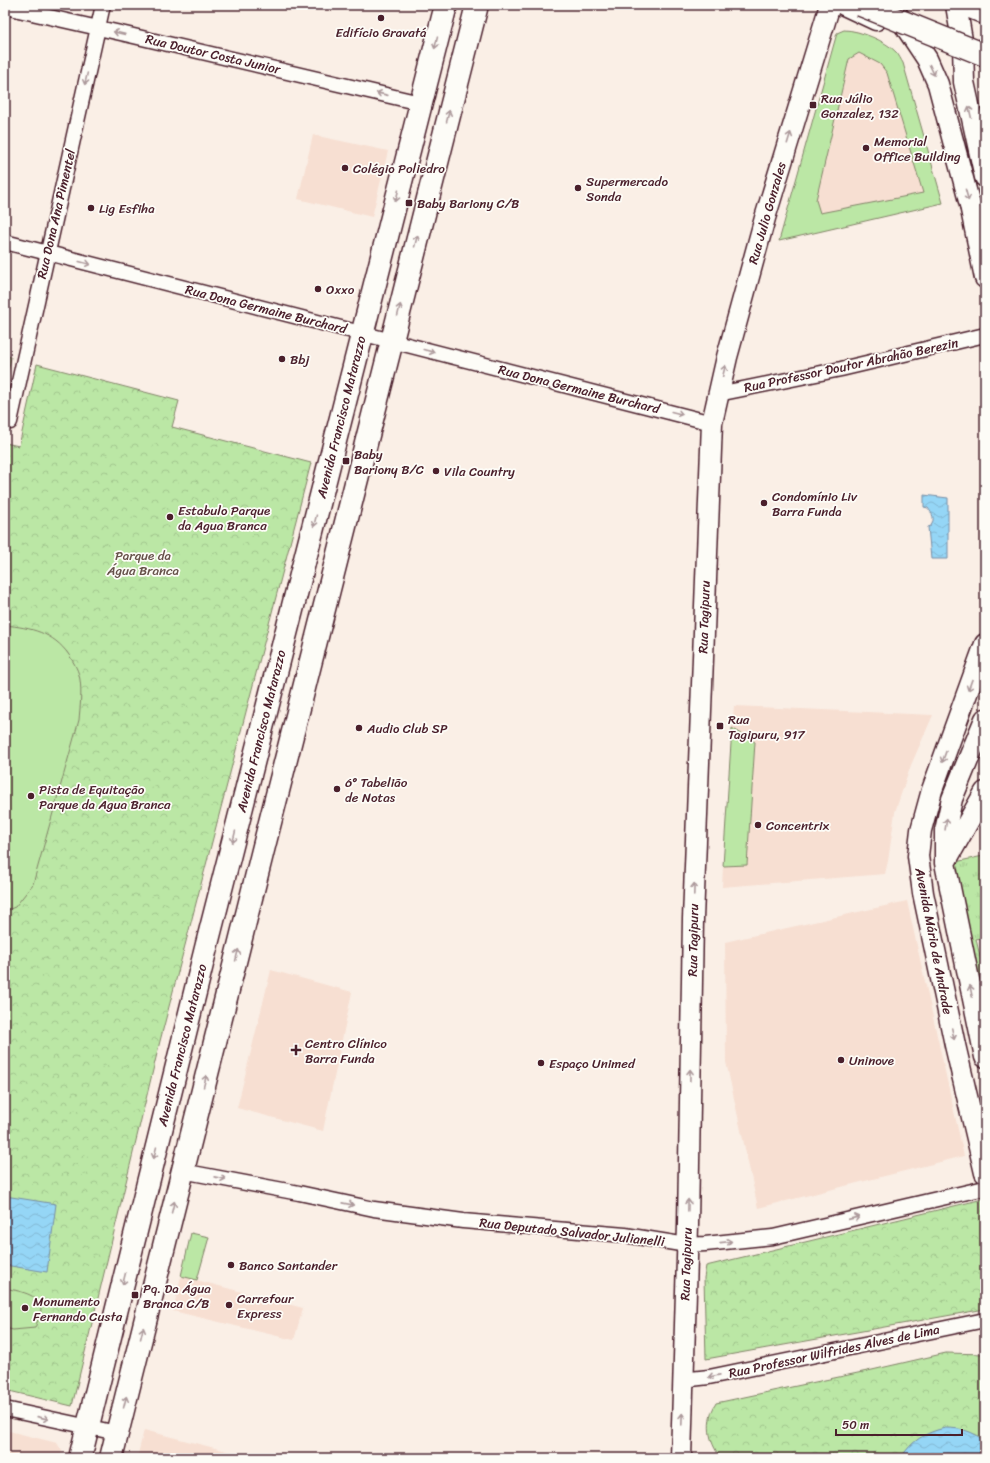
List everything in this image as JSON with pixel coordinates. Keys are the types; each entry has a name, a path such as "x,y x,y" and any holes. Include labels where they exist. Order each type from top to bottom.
{"main road":[{"name":"Avenida Francisco Matarazzo","path":"80,1458 206,948 446,5"},
{"path":"111,1458 476,5"},
{"path":"862,5 985,56"},
{"path":"966,5 985,13"}],"street":[{"name":"Rua Dona Ana Pimentel","path":"10,422 103,5"},
{"name":"Rua Julio Gonzales","path":"712,423 718,394 765,218 830,5"},
{"path":"844,5 912,37"},
{"path":"891,5 927,59 938,84 970,205 985,278"},
{"path":"944,5 964,82 985,177"},
{"path":"956,5 963,46 964,82"},
{"name":"Rua Doutor Costa Junior","path":"5,7 420,103"},
{"name":"Rua Dona Germaine Burchard","path":"5,242 712,423"},
{"name":"Rua Professor Doutor Abrahão Berezin","path":"718,394 841,369 985,335"},
{"name":"Rua Tagipuru","path":"681,1458 687,1245 693,919 712,423"},
{"name":"Avenida Mário de Andrade","path":"985,644 932,790 921,830 918,856 924,901 955,1046 985,1173"},
{"path":"957,720 984,728"},
{"name":"Avenida Mário de Andrade","path":"984,728 952,798 945,831 945,863 985,1057"},
{"path":"945,863 985,792"},
{"name":"Rua Deputado Salvador Julianelli","path":"182,1171 374,1209 463,1221 625,1235 687,1245 773,1237 985,1188"},
{"name":"Rua Professor Wilfrides Alves de Lima","path":"682,1380 710,1377 985,1320"},
{"path":"5,1409 118,1433"}],"shaded area":[{"path":"844,30 858,31 883,43 896,52 903,63 943,203 779,241 837,33"},
{"name":"Colégio Poliedro","path":"313,135 388,151 372,217 298,199"},
{"path":"734,706 933,715 911,765 895,812 885,874 722,887 723,866 747,865 755,742 732,728"},
{"name":"Uninove","path":"907,901 964,1156 758,1208 726,1062 725,942"},
{"name":"Centro Clínico Barra Funda","path":"271,970 352,992 323,1131 237,1108"},
{"path":"181,1276 303,1308 294,1340 173,1311"},
{"path":"5,1430 57,1443 62,1451 60,1458 5,1458"},
{"path":"144,1430 254,1458 137,1458"}],"green space":[{"path":"844,30 850,30 864,34 886,44 899,56 903,63 943,203 779,241 837,33","holes":["859,53 880,64 887,73 923,193 820,213 816,200 849,59"]},
{"path":"5,356 11,357 5,389"},
{"name":"Parque da Água Branca","path":"37,364 179,401 172,427 311,463 160,1041 72,1406 5,1390 5,443 19,446"},
{"name":"Pista de Equitação Parque da Agua Branca","path":"5,625 41,632 49,636 63,647 76,667 81,690 81,700 79,720 33,884 15,907 5,911"},
{"path":"732,728 755,742 747,865 723,866"},
{"path":"983,856 985,865 985,937 976,939 985,978 985,1019 951,863"},
{"path":"983,1199 985,1209 985,1309 706,1359 704,1278 706,1266"},
{"path":"191,1233 209,1237 197,1280 181,1276"},
{"path":"5,1288 33,1296 40,1304 41,1310 35,1328 13,1330 5,1328"},
{"path":"946,1353 985,1354 985,1458 721,1458 713,1445 709,1424 710,1417 716,1403"}],"water":[{"path":"924,495 948,498 948,559 931,559 928,527 931,526 933,519 928,508 924,507"},
{"path":"5,1196 56,1204 47,1272 5,1265"},
{"path":"945,1428 967,1431 981,1438 985,1442 985,1458 901,1458 914,1442 925,1435"}],"place":[{"name":"Edifício Gravatá","path":"381,18"},
{"name":"Rua Júlio Gonzalez, 132","path":"813,105"},
{"name":"Memorial Office Building","path":"866,148"},
{"name":"Colégio Poliedro","path":"345,168"},
{"name":"Supermercado Sonda","path":"578,188"},
{"name":"Baby Bariony C/B","path":"409,203"},
{"name":"Lig Esfiha","path":"91,208"},
{"name":"Oxxo","path":"318,289"},
{"name":"Bbj","path":"282,359"},
{"name":"Baby Bariony B/C","path":"346,461"},
{"name":"Vila Country","path":"436,471"},
{"name":"Condomínio Liv Barra Funda","path":"764,503"},
{"name":"Estabulo Parque da Agua Branca","path":"170,517"},
{"name":"Rua Tagipuru, 917","path":"720,726"},
{"name":"Audio Club SP","path":"359,728"},
{"name":"6º Tabelião de Notas","path":"337,789"},
{"name":"Pista de Equitação Parque da Agua Branca","path":"31,796"},
{"name":"Concentrix","path":"758,825"},
{"name":"Centro Clínico Barra Funda","path":"296,1050"},
{"name":"Uninove","path":"841,1060"},
{"name":"Espaço Unimed","path":"541,1063"},
{"name":"Banco Santander","path":"231,1265"},
{"name":"Pq. Da Água Branca C/B","path":"135,1295"},
{"name":"Carrefour Express","path":"229,1305"},
{"name":"Monumento Fernando Custa","path":"25,1308"}]}
